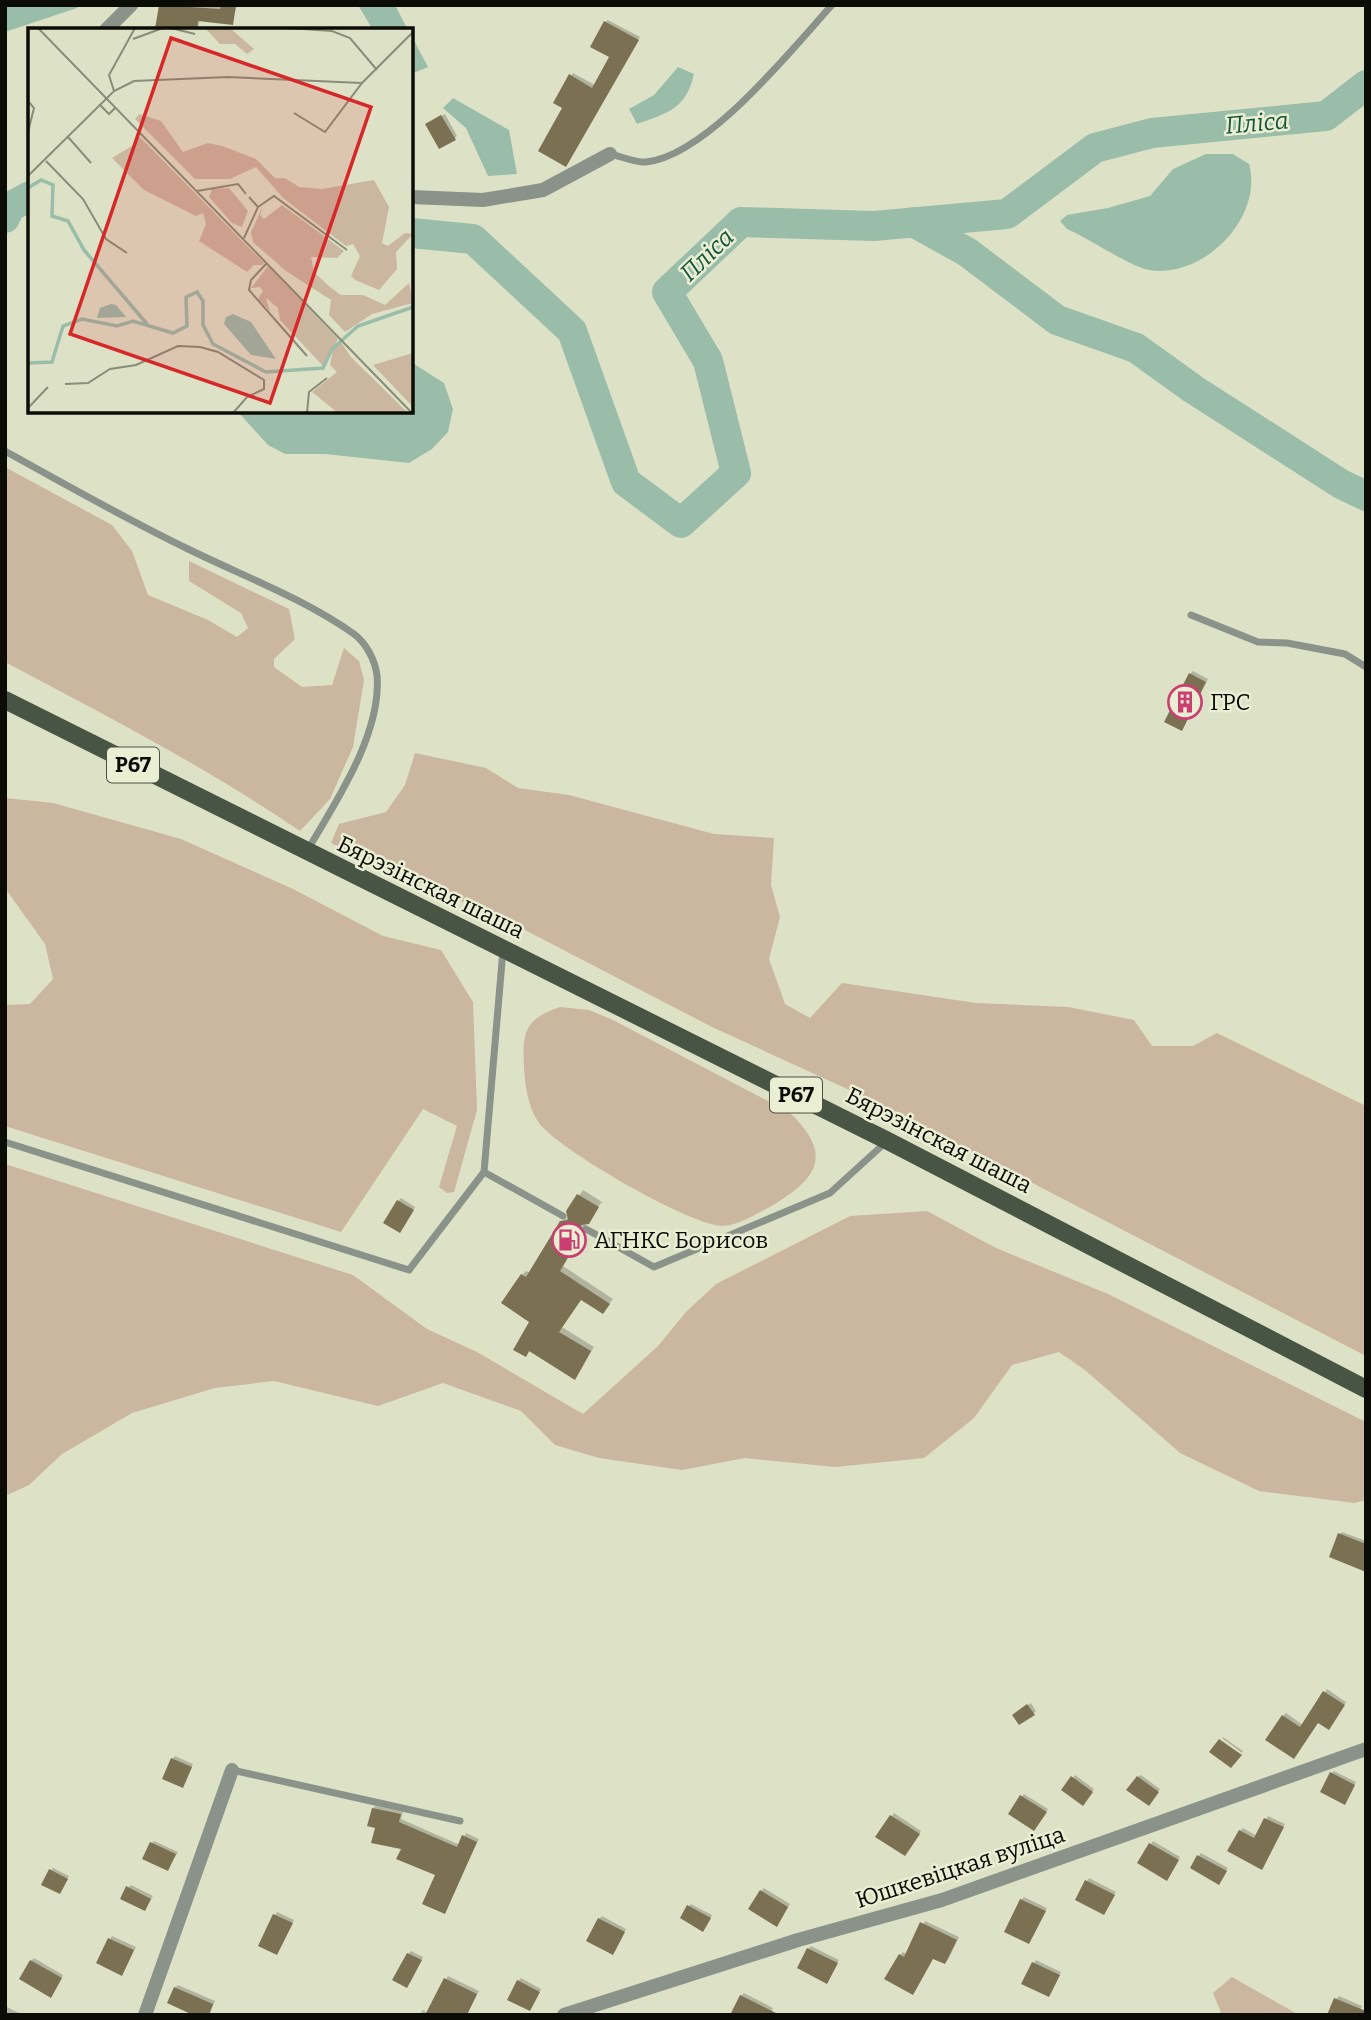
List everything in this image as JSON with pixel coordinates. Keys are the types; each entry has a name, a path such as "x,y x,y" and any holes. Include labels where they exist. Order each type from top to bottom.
{"main road":[{"name":"Бярэзінская шаша","path":"5,700 888,1141 1366,1390"}],"street":[{"path":"108,28 131,5"},
{"path":"413,197 424,200 483,200 544,190 610,154"},
{"name":"Юшкевіцкая вуліца","path":"564,2015 798,1940 942,1900 1366,1749"},
{"path":"145,2015 232,1770"}],"lane":[{"path":"610,154 646,162 681,149 734,113 832,5"},
{"path":"5,451 137,524 294,600 355,635 367,646 377,675 373,711 366,737 343,790 307,852"},
{"path":"1191,615 1258,642 1287,643 1345,654 1366,667"},
{"path":"5,1142 409,1270 484,1172 503,950"},
{"path":"586,1229 654,1268 830,1193 888,1141"},
{"path":"484,1172 563,1216"},
{"path":"232,1770 460,1821"}],"shaded area":[{"path":"5,5 77,5 77,8 5,32"},
{"path":"358,5 395,5 407,28 372,28"},
{"path":"413,39 428,67 413,73"},
{"path":"678,67 694,74 691,86 681,102 667,113 637,124 629,109 654,95"},
{"path":"453,98 509,130 517,174 488,176 466,128 443,108"},
{"path":"1206,154 1233,154 1249,164 1251,184 1247,204 1238,223 1225,240 1209,254 1190,265 1170,270 1141,268 1067,229 1060,221 1067,215 1108,208 1150,196 1173,169"},
{"path":"413,363 444,383 453,409 448,432 432,449 409,463 325,454 285,454 268,445 239,413 413,413"},
{"path":"5,467 112,525 132,551 148,595 208,620 237,637 248,628 241,613 189,581 189,561 289,609 295,639 274,659 274,667 302,687 332,685 344,648 359,661 364,680 353,747 330,799 300,831 192,763 5,662"},
{"path":"415,753 486,768 518,788 569,795 714,834 774,838 771,885 780,917 769,959 785,1004 810,1018 842,983 976,1003 1068,1007 1134,1020 1152,1046 1193,1046 1217,1033 1366,1106 1366,1356 878,1103 712,1027 521,928 331,843 339,824 386,812 405,785"},
{"path":"5,798 53,803 181,839 293,889 383,936 441,950 473,1002 477,1110 454,1192 447,1193 439,1187 457,1126 423,1109 341,1232 5,1126 5,1005 30,1004 53,979 45,944 5,888"},
{"path":"560,1007 589,1010 613,1020 789,1112 804,1128 816,1154 808,1177 785,1198 768,1208 741,1222 723,1226 707,1223 656,1201 572,1150 551,1135 535,1117 524,1074 524,1045 528,1028 539,1017"},
{"path":"5,1164 353,1275 427,1329 477,1352 583,1414 658,1346 686,1312 716,1284 850,1216 927,1211 996,1248 1108,1294 1366,1422 1366,1500 1355,1503 1259,1491 1180,1453 1085,1370 1059,1352 1012,1365 974,1418 924,1458 835,1467 745,1458 682,1470 599,1458 555,1445 521,1411 443,1383 378,1406 274,1381 215,1388 132,1413 62,1454 29,1485 5,1496"},
{"path":"1232,1977 1299,2015 1222,2015 1213,1993"}],"building":[{"path":"159,5 220,9 221,5 236,5 233,25 198,21 197,28 155,28"},
{"path":"604,21 639,40 566,167 538,151 562,108 553,103 569,74 592,88 609,57 590,47"},
{"path":"441,115 456,140 439,149 425,124"},
{"name":"ГРС","path":"1189,673 1206,682 1182,731 1164,722"},
{"path":"577,1194 599,1207 589,1224 581,1225 582,1234 560,1271 610,1304 603,1314 581,1300 559,1332 591,1351 575,1380 529,1351 526,1357 513,1350 529,1322 501,1303 521,1274 526,1277 560,1221 568,1220 566,1211"},
{"path":"397,1200 414,1210 400,1233 383,1223"},
{"path":"1338,1533 1366,1544 1366,1572 1329,1557"},
{"path":"1323,1691 1345,1705 1329,1730 1318,1723 1294,1759 1265,1740 1282,1715 1300,1727"},
{"path":"1027,1704 1035,1715 1019,1725 1012,1715"},
{"path":"1219,1739 1242,1755 1231,1768 1209,1752"},
{"path":"171,1758 192,1767 183,1788 162,1779"},
{"path":"1330,1772 1355,1785 1345,1805 1320,1792"},
{"path":"1071,1776 1093,1792 1083,1806 1061,1790"},
{"path":"1137,1776 1159,1792 1149,1806 1126,1790"},
{"path":"1020,1795 1047,1812 1034,1831 1008,1814"},
{"path":"372,1808 401,1814 399,1822 457,1847 462,1835 477,1842 445,1914 422,1904 435,1875 396,1859 401,1849 371,1843 375,1828 367,1826"},
{"path":"890,1815 920,1834 905,1856 875,1837"},
{"path":"1264,1818 1284,1827 1262,1870 1227,1851 1239,1830 1254,1838"},
{"path":"150,1842 176,1854 168,1871 142,1859"},
{"path":"1149,1843 1179,1860 1167,1881 1137,1863"},
{"path":"1197,1855 1227,1871 1219,1885 1190,1868"},
{"path":"49,1869 68,1879 60,1894 41,1885"},
{"path":"1085,1880 1115,1895 1104,1915 1075,1900"},
{"path":"126,1886 151,1899 145,1911 120,1899"},
{"path":"760,1890 788,1907 777,1927 748,1909"},
{"path":"1020,1899 1046,1911 1029,1944 1004,1932"},
{"path":"687,1905 711,1918 703,1932 680,1918"},
{"path":"273,1914 293,1923 277,1955 258,1946"},
{"path":"598,1918 625,1932 613,1955 586,1941"},
{"path":"920,1922 957,1940 945,1964 933,1959 913,1995 884,1979 899,1954 904,1957"},
{"path":"108,1938 134,1950 122,1976 96,1963"},
{"path":"807,1948 838,1963 827,1984 797,1968"},
{"path":"407,1953 422,1960 407,1988 392,1980"},
{"path":"30,1960 62,1978 51,1998 19,1979"},
{"path":"1032,1962 1060,1975 1049,1997 1021,1984"},
{"path":"444,1978 477,1994 467,2015 425,2015"},
{"path":"517,1980 540,1992 530,2011 507,2000"},
{"path":"174,1987 213,2004 209,2015 193,2015 167,2003"},
{"path":"740,1995 780,2015 730,2015"},
{"path":"1334,1998 1366,2011 1366,2015 1327,2015"}],"waterway":[{"name":"Пліса","path":"413,233 473,239 572,331 626,482 681,523 736,473 708,361 667,292 741,222 874,226 1007,214 1095,148 1152,133 1326,116 1366,85"},
{"name":"Пліса","path":"5,218 10,207 28,197"},
{"path":"913,222 967,252 1057,320 1136,348 1193,389 1341,484 1366,496"}],"place":[{"name":"ГРС","path":"1185,702"},
{"name":"АГНКС Борисов","path":"569,1240"}]}
